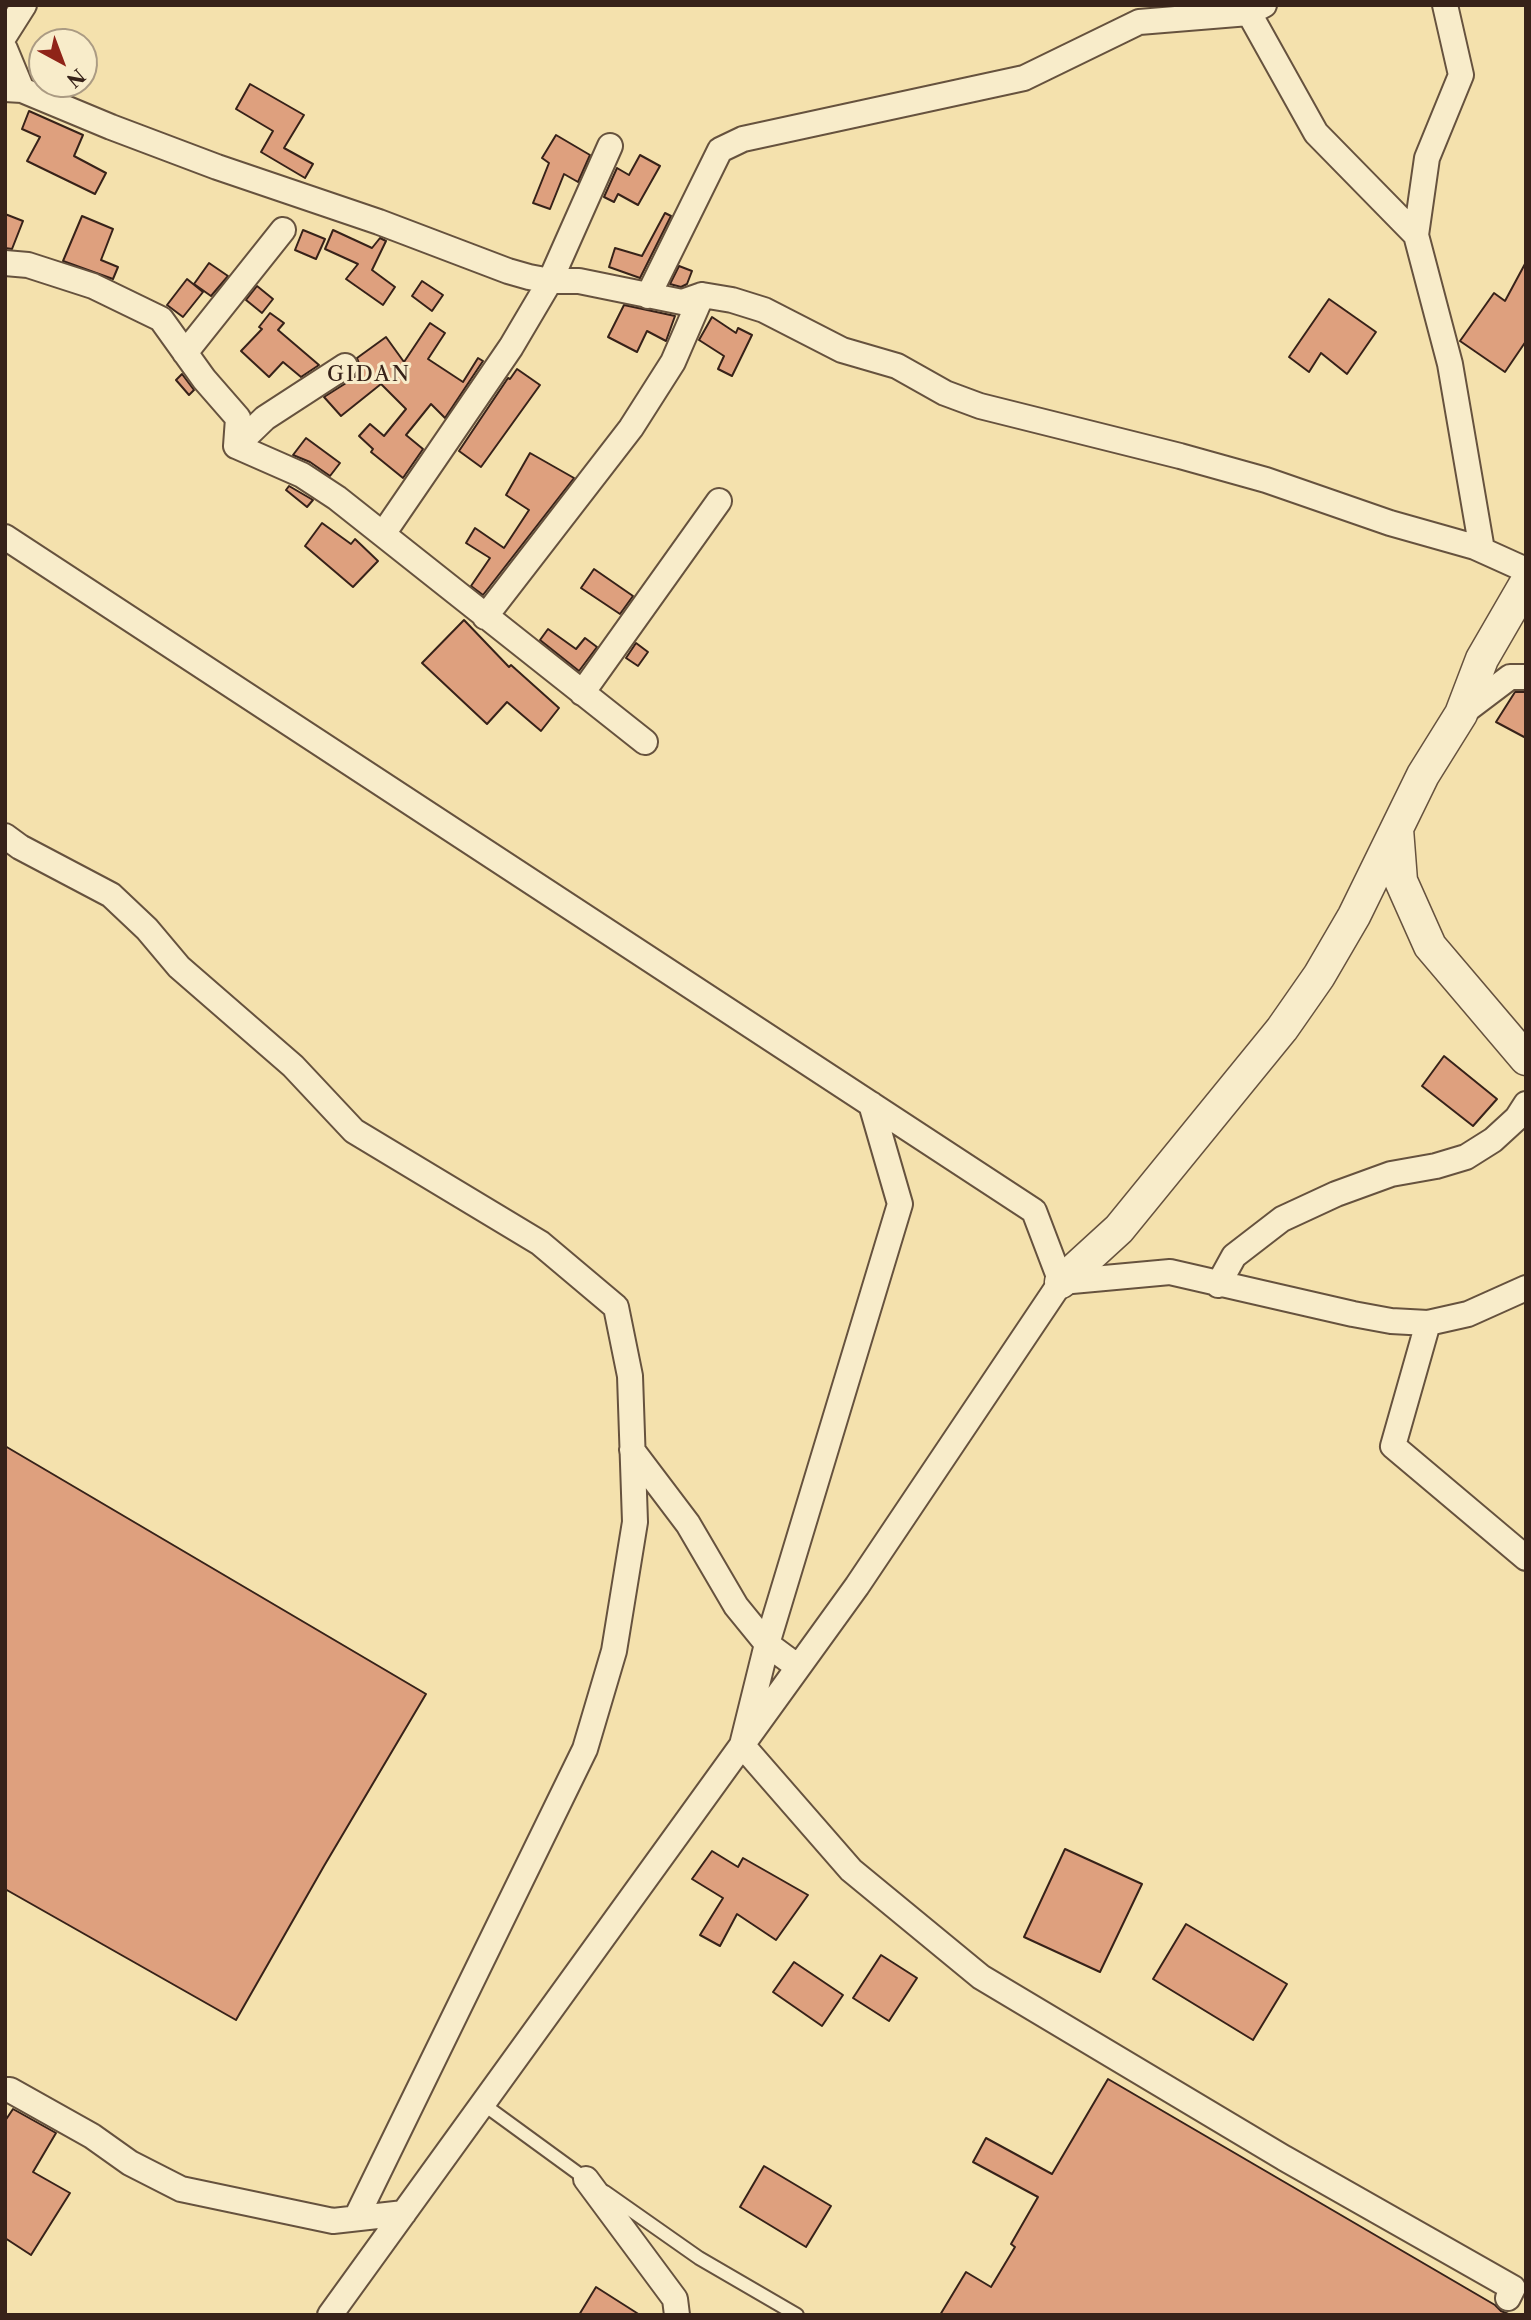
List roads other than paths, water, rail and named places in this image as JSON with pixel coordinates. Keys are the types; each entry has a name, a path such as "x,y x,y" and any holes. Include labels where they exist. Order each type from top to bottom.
{"street":[{"path":"5,35 24,5"},
{"path":"1445,5 1461,75 1427,158 1416,234 1450,364 1482,550"},
{"path":"648,296 720,150 744,139 1024,78 1139,22 1252,8 1316,133 1416,234"},
{"path":"6,51 14,90 217,167 379,222 508,271 550,281 579,281 682,302 702,295 732,300 764,310 842,350 897,366 945,393 980,406 1266,480 1390,523 1482,550 1526,570"},
{"path":"383,534 511,347 550,281 610,146"},
{"path":"185,353 283,230"},
{"path":"5,263 28,265 93,286 161,319 238,418 236,446"},
{"path":"485,617 631,428 673,362 702,295"},
{"path":"236,446 265,418 345,366"},
{"path":"236,446 302,475 383,534 645,742"},
{"path":"582,693 719,501"},
{"path":"5,537 1034,1211 1061,1282"},
{"path":"330,2315 857,1586 1061,1282 1119,1230 1282,1029 1319,976 1354,916 1423,775 1461,714 1482,659 1526,583"},
{"path":"1461,714 1510,677 1526,677"},
{"path":"1397,827 1401,881 1430,946 1526,1059"},
{"path":"5,836 20,847 111,895 147,929 179,967 293,1066 355,1131 540,1243 616,1307 630,1376 635,1522 614,1651 585,1749 356,2218"},
{"path":"742,1745 767,1644 900,1205 871,1104"},
{"path":"1218,1285 1234,1256 1282,1219 1336,1194 1391,1174 1436,1166 1466,1157 1493,1140 1517,1118 1526,1104"},
{"path":"1061,1282 1170,1272 1218,1285 1391,1321 1429,1323 1468,1314 1526,1288"},
{"path":"1429,1323 1393,1446 1526,1558"},
{"path":"632,1450 688,1524 736,1606 767,1644 798,1667"},
{"path":"742,1745 851,1870 981,1977 1284,2158 1513,2288 1508,2298"},
{"path":"5,2090 10,2090 81,2129 130,2163 181,2189 333,2221 404,2213"},
{"path":"586,2179 675,2299 677,2315"}],"lane":[{"path":"483,2104 699,2258 797,2315"}],"district":[{"name":"GIDAN","path":"369,375"}]}
